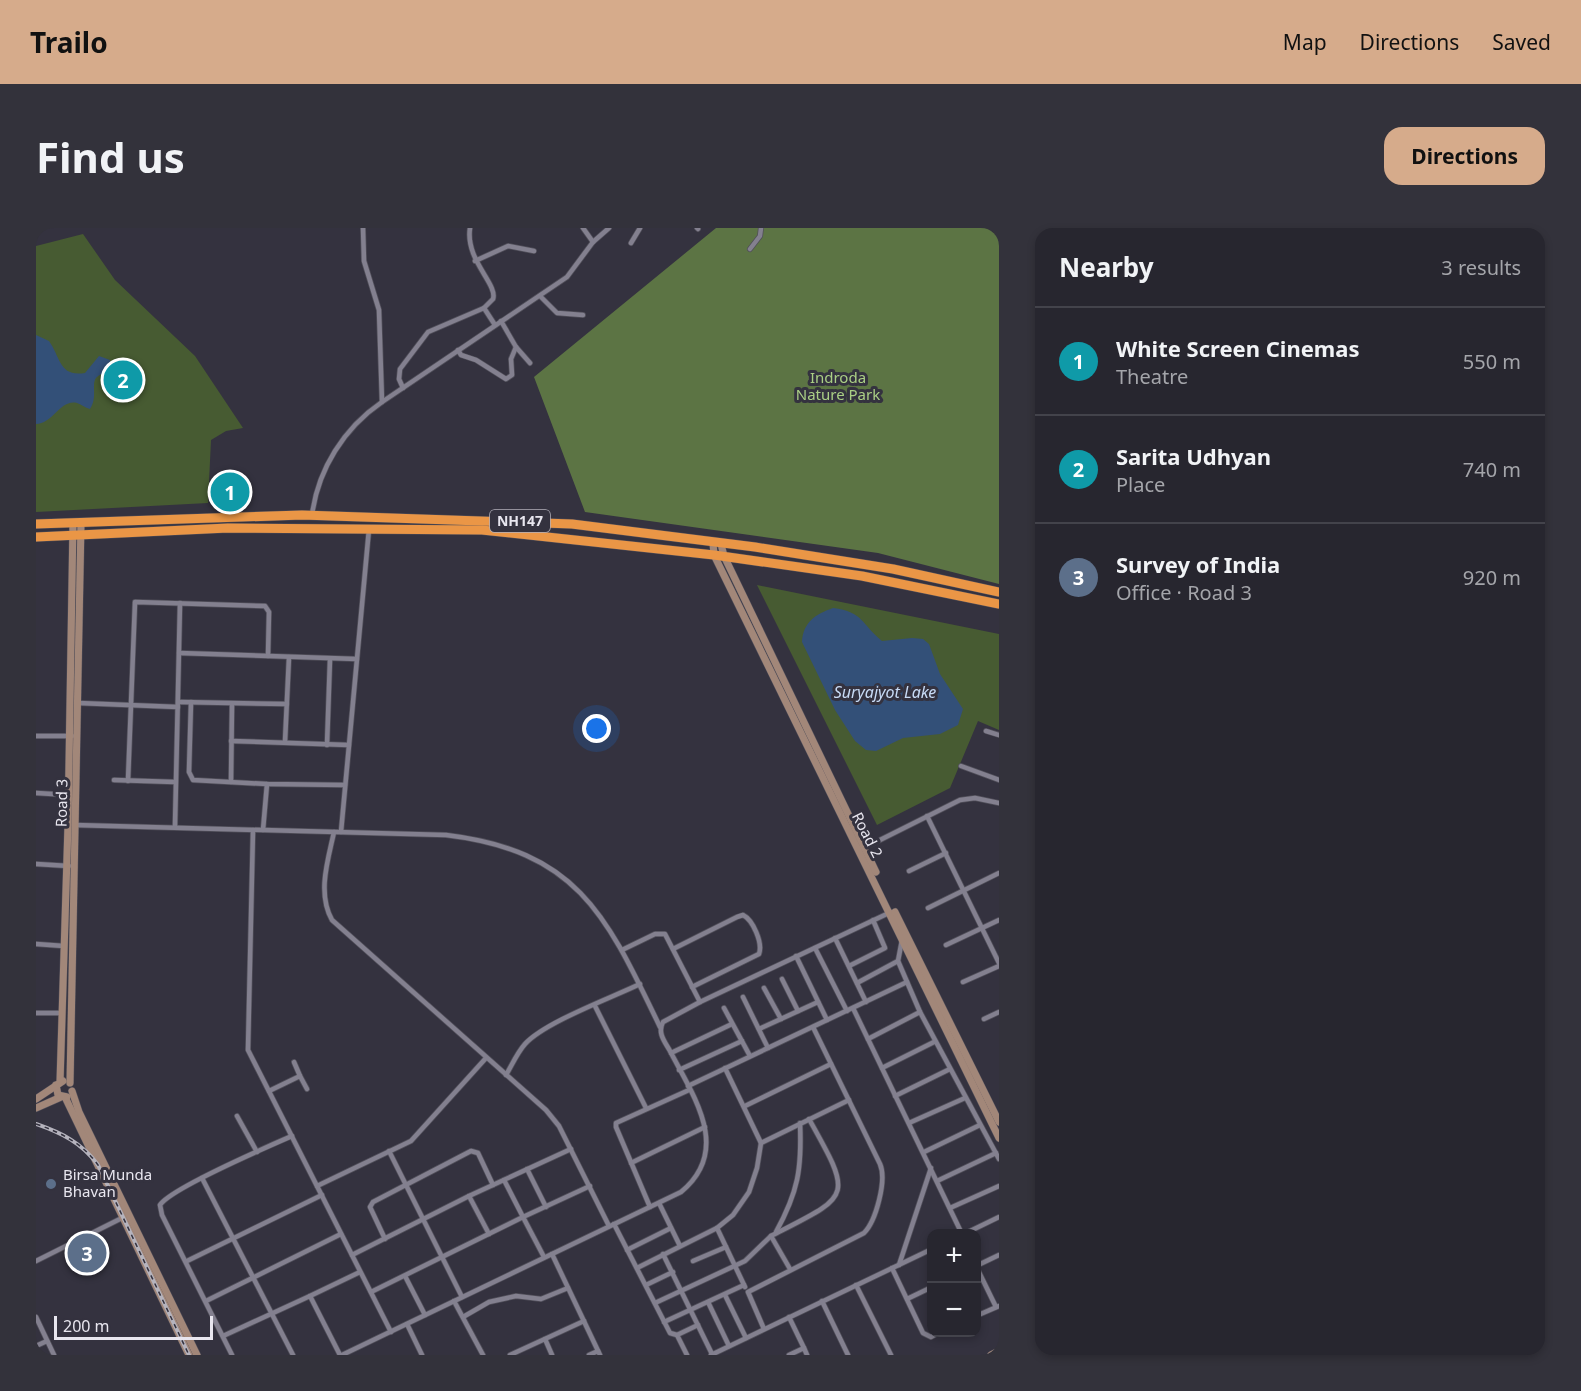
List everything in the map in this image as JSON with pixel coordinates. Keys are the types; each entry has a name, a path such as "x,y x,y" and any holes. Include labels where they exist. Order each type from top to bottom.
{"highway":[{"name":"NH147","path":"36,524 240,515 307,515 572,524 893,569 999,592"},
{"path":"302,528 307,515"},
{"name":"NH147","path":"36,537 228,528 528,533 719,555 862,576 999,604"}],"street":[{"path":"363,228 364,261 379,310 382,402"},
{"path":"403,388 399,379 400,369 428,333 484,308 495,293 475,261 469,242 470,228"},
{"path":"583,228 593,242"},
{"path":"307,515 315,490 332,454 367,413 567,277 593,242 609,228"},
{"path":"631,243 640,228"},
{"path":"750,249 760,236 761,228"},
{"path":"475,261 508,246 534,251"},
{"path":"540,296 557,313 583,315"},
{"path":"484,308 495,325"},
{"path":"501,321 516,346 530,363"},
{"path":"458,350 461,355 476,360 506,379 512,375 511,359 516,346"},
{"name":"Road 3","path":"72,825 69,795 78,703 77,523"},
{"path":"340,832 369,529"},
{"name":"Road 3","path":"77,534 72,825 56,1093 63,1097 93,1148 189,1355"},
{"name":"Road 2","path":"717,544 719,555 892,911 999,1122"},
{"path":"128,781 134,604 138,601 265,606 269,612 268,656"},
{"path":"175,826 180,603"},
{"path":"179,653 330,660 357,659"},
{"path":"285,742 289,657"},
{"path":"327,745 330,660"},
{"path":"78,703 130,706 191,702 288,704"},
{"path":"191,702 190,778 267,784 345,785"},
{"path":"231,782 232,704"},
{"path":"986,731 999,735"},
{"path":"36,736 74,736"},
{"path":"231,741 348,745"},
{"path":"961,766 999,780"},
{"path":"114,780 175,782"},
{"path":"263,830 267,784"},
{"path":"36,794 69,795"},
{"path":"863,849 960,800 975,798 999,803"},
{"path":"927,816 999,964 963,982"},
{"path":"72,825 340,832 470,838 498,844 558,871 586,896 622,950 640,984 660,1027 661,1036 689,1088 705,1127 707,1156 698,1176 681,1192 341,1355 310,1296"},
{"path":"254,830 248,1040 253,1061 391,1332"},
{"path":"334,832 324,894 326,910 332,920 546,1110 559,1125 672,1335 698,1325"},
{"path":"909,871 946,854"},
{"path":"36,864 70,866"},
{"name":"Road 3","path":"70,866 71,1087 122,1218 197,1355"},
{"path":"928,908 999,873"},
{"path":"660,1027 668,1018 699,1002 892,911"},
{"name":"Road 2","path":"892,911 902,939 999,1138"},
{"path":"673,949 738,917 743,915 748,918 761,946 759,954 692,987"},
{"path":"849,966 885,948 873,920"},
{"path":"946,945 999,920"},
{"path":"622,950 660,932 665,934 699,1002"},
{"path":"835,938 866,1002"},
{"path":"902,939 898,961 920,1012 934,1042 999,1159"},
{"path":"36,944 64,946"},
{"path":"815,948 847,1011"},
{"path":"796,957 827,1020"},
{"path":"856,983 898,961"},
{"path":"782,979 798,1011"},
{"path":"651,1207 616,1125 621,1119 907,982"},
{"path":"506,1076 523,1046 534,1035 552,1024 640,984"},
{"path":"764,988 781,1019"},
{"path":"743,997 768,1048"},
{"path":"759,1029 818,1002"},
{"path":"595,1006 646,1108"},
{"path":"724,1008 750,1056"},
{"path":"853,1008 961,1229"},
{"path":"868,1039 920,1012"},
{"path":"984,1019 999,1012"},
{"path":"36,1013 62,1013"},
{"path":"670,1053 732,1023"},
{"path":"748,1292 859,1236 871,1223 884,1176 813,1027"},
{"path":"679,1070 742,1041"},
{"path":"882,1068 934,1042"},
{"path":"317,1186 411,1141 486,1058"},
{"path":"294,1062 307,1089"},
{"path":"745,1106 831,1064"},
{"path":"637,1268 717,1228 733,1215 748,1192 757,1168 761,1143 725,1068"},
{"path":"896,1096 950,1069"},
{"path":"269,1091 300,1076"},
{"path":"36,1099 58,1083 71,1087 63,1097 36,1108"},
{"path":"909,1123 965,1098"},
{"path":"761,1143 849,1100"},
{"path":"237,1116 257,1152"},
{"path":"773,1235 814,1214 835,1200 840,1188 836,1170 809,1119"},
{"path":"655,1303 735,1266 758,1251 773,1235 798,1186 801,1165 800,1123"},
{"path":"924,1152 980,1125"},
{"path":"631,1163 705,1127"},
{"path":"232,1355 162,1215 160,1205 166,1198 202,1178 292,1136"},
{"path":"352,1255 469,1196 571,1149"},
{"path":"385,1239 370,1204 475,1150 493,1185"},
{"path":"389,1151 462,1297"},
{"path":"937,1181 996,1153"},
{"path":"899,1265 931,1168"},
{"path":"527,1169 546,1207"},
{"path":"202,1178 292,1354 285,1355"},
{"path":"504,1180 544,1257"},
{"path":"371,1292 590,1186"},
{"path":"950,1208 999,1186"},
{"path":"187,1261 322,1195"},
{"path":"469,1196 489,1234"},
{"path":"659,1203 680,1246"},
{"path":"971,1229 999,1216"},
{"path":"36,1261 122,1218"},
{"path":"627,1250 671,1228"},
{"path":"717,1228 764,1329"},
{"path":"206,1300 341,1234"},
{"path":"773,1235 790,1269"},
{"path":"693,1262 726,1247"},
{"path":"663,1254 711,1355 927,1251"},
{"path":"552,1254 599,1353 589,1355"},
{"path":"981,1264 999,1255"},
{"path":"892,1268 923,1334 927,1336"},
{"path":"223,1336 360,1272"},
{"path":"645,1285 672,1272"},
{"path":"981,1274 997,1307 981,1314"},
{"path":"405,1276 425,1315"},
{"path":"664,1322 744,1285"},
{"path":"856,1285 891,1355"},
{"path":"463,1317 489,1302 516,1296 542,1299 568,1288"},
{"path":"907,1299 927,1289"},
{"path":"725,1295 746,1338"},
{"path":"454,1301 483,1355"},
{"path":"822,1301 848,1355"},
{"path":"708,1302 729,1346"},
{"path":"36,1317 54,1355"},
{"path":"789,1317 807,1355"},
{"path":"510,1355 584,1321"},
{"path":"407,1324 422,1355"},
{"path":"677,1335 687,1355"},
{"path":"545,1339 552,1355"},
{"path":"36,1346 47,1341"},
{"path":"789,1355 804,1348"},
{"path":"991,1355 999,1351"}],"green space":[{"name":"Indroda Nature Park","path":"716,228 999,228 999,584 878,553 585,512 534,377"},
{"path":"83,234 115,280 195,356 243,428 226,431 211,440 208,503 36,512 36,246"},
{"path":"757,585 999,634 999,730 978,721 950,788 877,825"}],"water":[{"path":"36,335 49,341 62,365 70,372 85,373 99,356 110,360 110,370 96,378 94,400 90,409 77,403 71,403 42,423 36,424"},
{"name":"Suryajyot Lake","path":"833,608 851,612 857,616 882,641 912,638 923,639 929,644 940,674 963,709 958,725 940,734 903,738 876,751 866,750 855,741 835,710 802,642 808,624 821,613"}],"railway":[{"path":"36,1124 71,1140 98,1165 189,1355"}],"place":[{"name":"Sarita Udhyan","path":"123,380"},
{"name":"White Screen Cinemas","path":"230,492"},
{"name":"Birsa Munda Bhavan","path":"51,1184"},
{"name":"Survey of India","path":"87,1253"}]}
